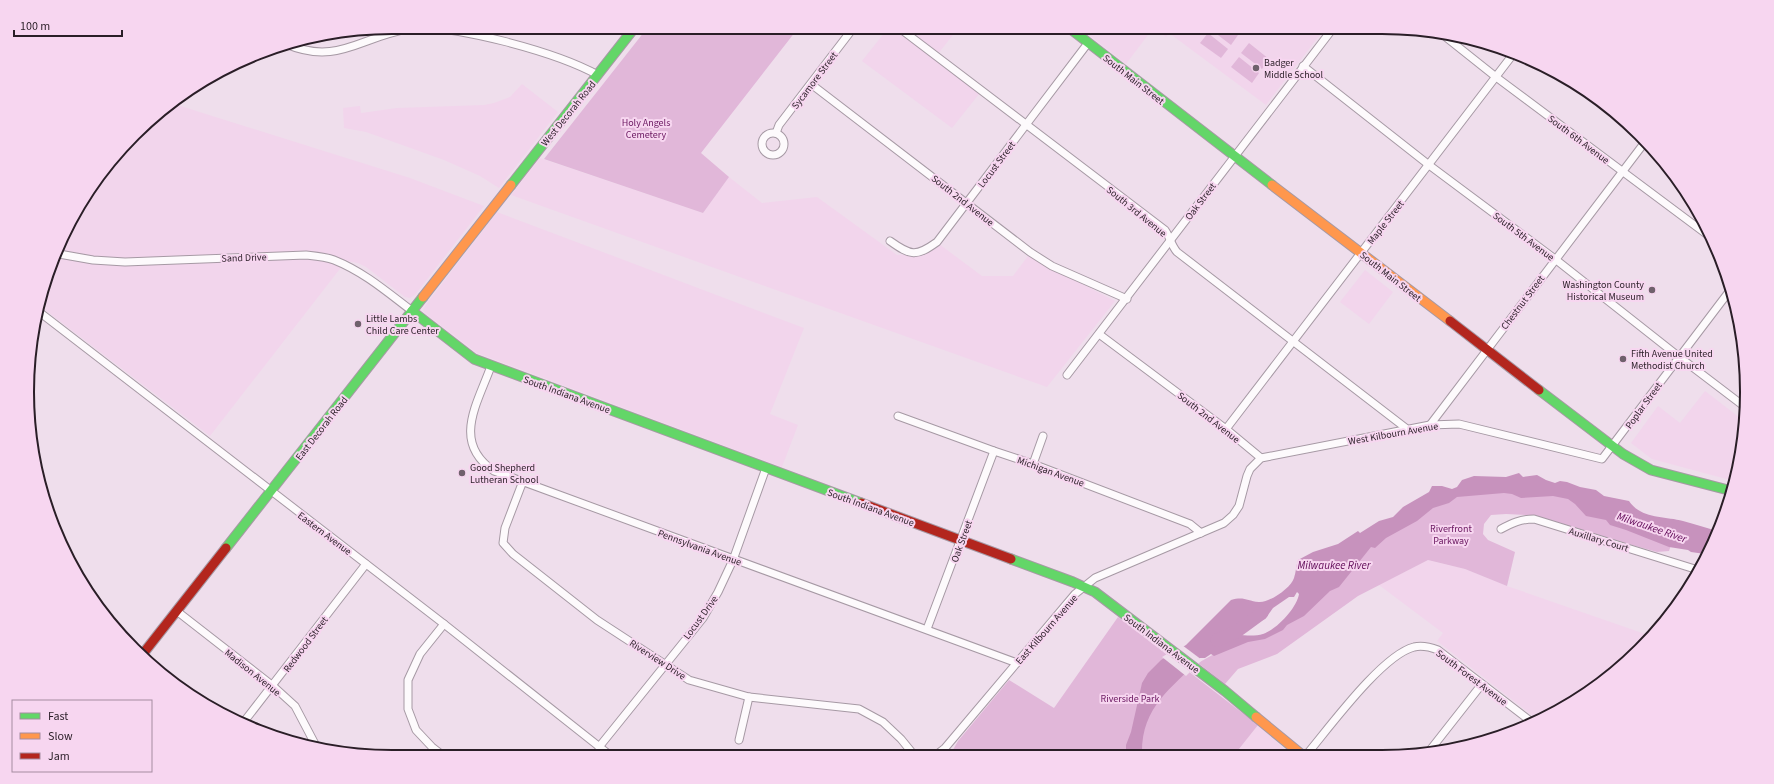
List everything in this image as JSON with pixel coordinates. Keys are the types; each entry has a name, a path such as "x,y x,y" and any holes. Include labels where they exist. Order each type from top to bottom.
{"street":[{"path":"295,47 310,52 342,51 388,34"},
{"path":"466,34 515,44 581,66 598,75"},
{"name":"West Decorah Road","path":"499,199 630,34"},
{"name":"Sycamore Street","path":"776,133 779,125 849,34"},
{"name":"South 3rd Avenue","path":"907,34 1165,230 1177,252 1407,429"},
{"name":"South Main Street","path":"1077,34 1623,454 1651,470 1727,490"},
{"name":"Oak Street","path":"1067,376 1328,34"},
{"name":"South 6th Avenue","path":"1450,41 1496,77 1701,230"},
{"name":"Locust Street","path":"890,241 905,252 922,253 937,242 1088,43"},
{"name":"Maple Street","path":"1226,430 1294,343 1510,58"},
{"name":"South 5th Avenue","path":"1303,66 1429,165 1555,259 1740,403"},
{"name":"South 2nd Avenue","path":"811,84 1030,252 1052,266 1127,299"},
{"name":"Chestnut Street","path":"1430,425 1642,146"},
{"name":"East Decorah Road","path":"145,651 178,612 499,199"},
{"name":"Sand Drive","path":"61,254 93,260 125,262 306,255 332,259 376,282 412,311"},
{"name":"Poplar Street","path":"1613,446 1678,356 1727,295"},
{"name":"South Indiana Avenue","path":"412,311 462,351 474,359 491,366 1084,586 1095,592 1200,672 1296,750"},
{"name":"Eastern Avenue","path":"43,315 444,624 603,750"},
{"name":"South 2nd Avenue","path":"1099,334 1261,458"},
{"name":"Pennsylvania Avenue","path":"491,366 473,414 470,434 474,450 485,465 494,471 1017,663"},
{"name":"Michigan Avenue","path":"898,416 1033,464 1190,524 1201,533"},
{"name":"West Kilbourn Avenue","path":"1261,458 1430,425 1459,424 1602,459 1613,446"},
{"path":"1033,464 1043,436"},
{"name":"Oak Street","path":"927,630 962,540 994,451"},
{"name":"East Kilbourn Avenue","path":"942,750 1075,594 1095,578 1224,523 1233,515 1239,506 1250,469 1261,458"},
{"name":"Locust Drive","path":"599,747 703,618 718,592 733,560 766,468"},
{"name":"Riverview Drive","path":"522,481 500,544 597,620 666,663 689,680 749,697 859,709 882,722 901,739 910,750"},
{"name":"Auxillary Court","path":"1501,529 1514,522 1526,519 1534,520 1693,569"},
{"name":"Redwood Street","path":"246,719 366,564"},
{"name":"Madison Avenue","path":"178,612 273,686 295,706 314,741"},
{"path":"436,750 416,730 408,709 408,680 420,654 444,624"},
{"name":"South Forest Avenue","path":"1310,750 1367,682 1399,655 1413,647 1427,646 1438,650 1528,719"},
{"path":"1433,746 1482,684"},
{"path":"739,740 749,697"}],"shaded area":[{"path":"883,34 954,34 934,59 979,94 952,128 862,61"},
{"path":"1088,34 1149,34 1126,64"},
{"name":"Badger Middle School","path":"1170,34 1321,34 1266,105"},
{"path":"522,84 558,112 499,188 480,176 444,160 366,132 344,128 343,108 360,106 361,113 397,108 484,105 510,97"},
{"path":"178,105 410,178 484,206 415,295 410,298 405,297 366,267 358,263 346,261 210,436 44,309 61,255 94,193 123,156 156,123"},
{"path":"540,158 703,213 729,177 762,203 817,197 897,255 925,253 935,241 982,276 1013,276 1028,256 1115,301 1047,387 511,195"},
{"path":"497,212 804,328 770,414 798,425 782,467 477,353 426,314 423,310 427,303"},
{"path":"1365,270 1393,292 1369,324 1340,302"},
{"path":"1705,391 1739,417 1737,439 1729,480 1652,459 1631,443 1658,406 1680,423"},
{"path":"1428,560 1465,569 1507,586 1645,634 1618,661 1581,690 1533,716 1437,641 1443,633 1379,585"},
{"path":"1258,725 1286,750 1238,750"}],"green space":[{"name":"Holy Angels Cemetery","path":"642,34 794,34 701,153 729,177 703,213 544,159"},
{"path":"1207,34 1209,34 1228,49 1221,58 1200,43"},
{"path":"1217,34 1237,34 1238,35 1231,45"},
{"path":"1249,43 1269,59 1262,69 1241,53"},
{"path":"1239,57 1259,73 1252,83 1231,67"},
{"name":"Riverfront Parkway","path":"1493,492 1547,493 1568,497 1605,518 1671,545 1669,551 1657,552 1526,515 1491,515 1484,524 1483,534 1488,540 1515,552 1507,586 1465,569 1428,560 1358,596 1277,654 1238,669 1225,684 1198,663 1225,648 1283,627 1366,550 1436,505 1459,496"},
{"name":"Riverside Park","path":"1118,617 1258,725 1238,750 953,750 958,741 1009,680 1054,708"}],"water":[{"path":"1519,473 1523,477 1537,475 1555,483 1560,481 1567,482 1580,487 1596,490 1604,496 1629,501 1634,507 1646,514 1683,521 1713,530 1701,553 1669,547 1610,525 1606,520 1586,516 1568,499 1553,496 1521,498 1512,494 1504,493 1457,497 1449,503 1433,508 1417,521 1386,538 1375,548 1371,547 1339,587 1330,591 1304,616 1287,625 1283,630 1265,639 1248,642 1214,656 1211,654 1205,658 1200,658 1169,690 1152,711 1143,738 1142,750 1126,750 1142,683 1148,673 1161,660 1186,645 1231,600 1242,599 1263,602 1274,597 1292,582 1295,576 1298,560 1313,552 1338,544 1358,531 1360,533 1379,521 1393,517 1403,507 1429,492 1432,486 1442,486 1452,489 1457,487 1462,480 1474,476 1506,477","holes":["1297,592 1299,594 1297,600 1285,618 1268,632 1259,635 1239,635 1226,632 1226,630 1240,624 1254,623 1265,619 1273,608 1289,597 1294,597"]}],"pier":[{"path":"1182,645 1202,660 1186,676 1162,657"}],"waterway":[{"name":"Milwaukee River","path":"1217,640 1236,632 1262,613"}],"traffic: fast":[{"path":"511,185 630,34"},
{"path":"1077,34 1272,185"},
{"path":"226,548 423,297"},
{"path":"412,311 474,359 861,503"},
{"path":"1539,390 1623,454 1651,470 1727,490"},
{"path":"1011,559 1073,582 1095,592 1225,691 1256,717"}],"traffic: slow":[{"path":"423,297 511,185"},
{"path":"1272,185 1450,321"},
{"path":"1256,717 1296,750"}],"traffic: jam":[{"path":"1450,321 1539,390"},
{"path":"861,503 1011,559"},
{"path":"145,651 226,548"}],"place":[{"name":"Badger Middle School","path":"1256,68"},
{"name":"Washington County Historical Museum","path":"1652,290"},
{"name":"Little Lambs Child Care Center","path":"358,324"},
{"name":"Fifth Avenue United Methodist Church","path":"1623,359"},
{"name":"Good Shepherd Lutheran School","path":"462,473"}]}
